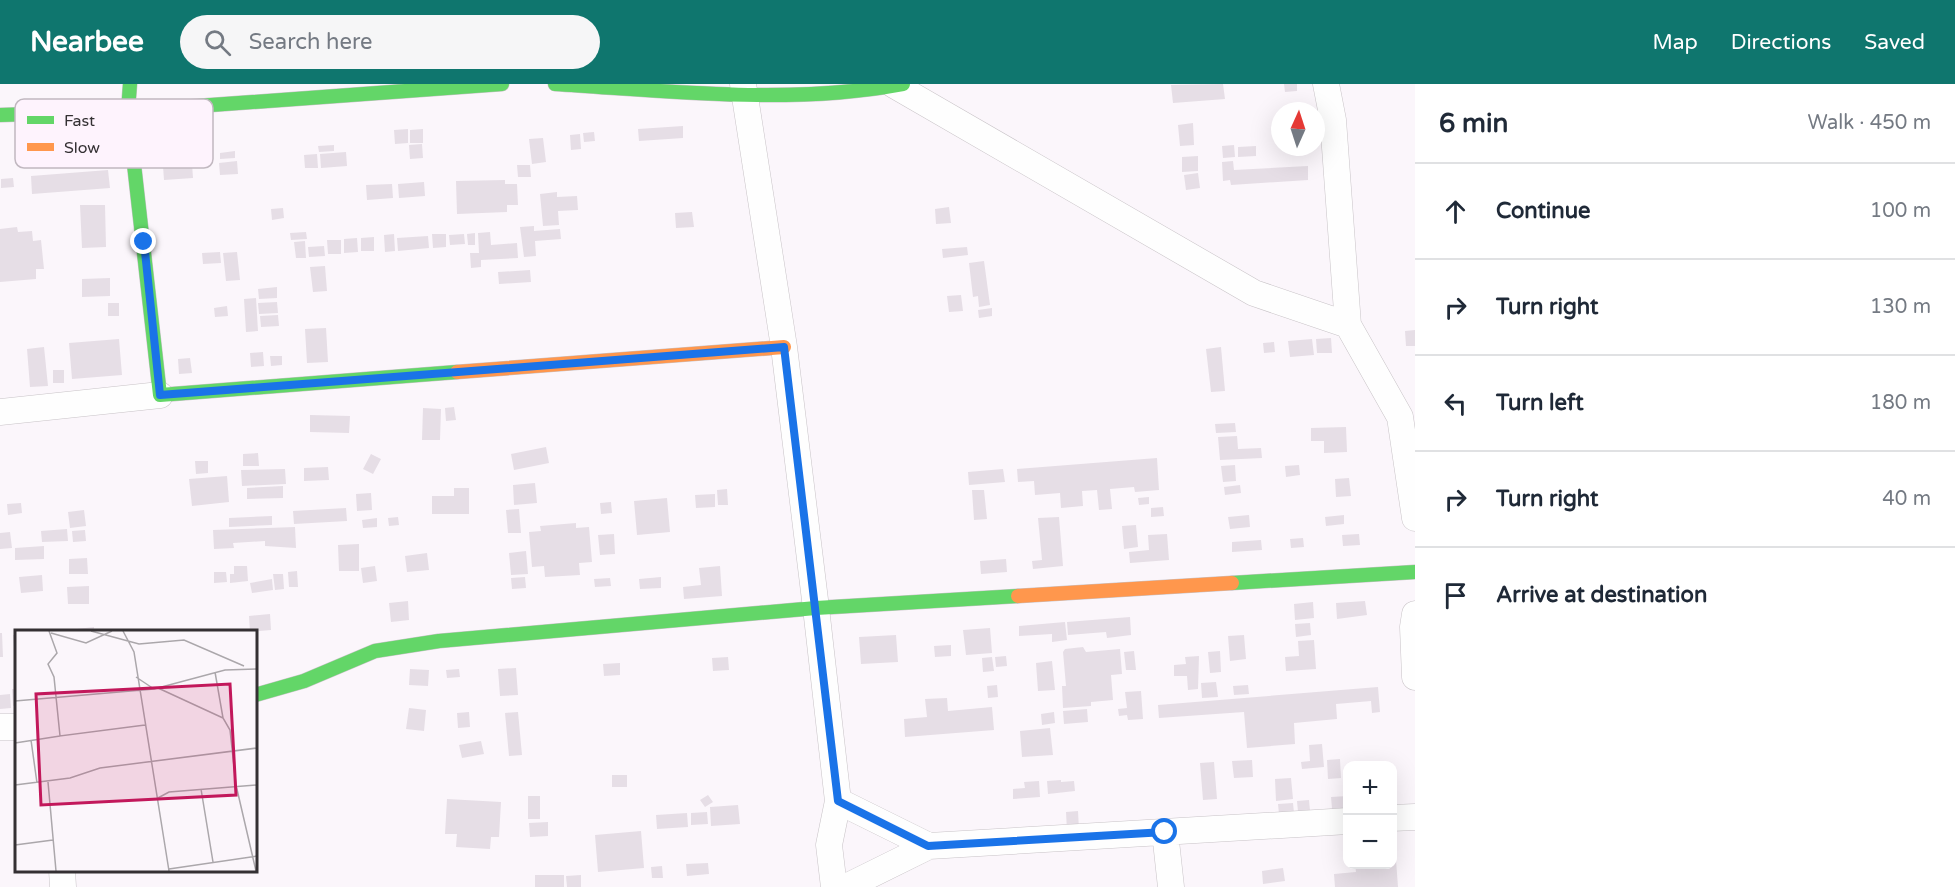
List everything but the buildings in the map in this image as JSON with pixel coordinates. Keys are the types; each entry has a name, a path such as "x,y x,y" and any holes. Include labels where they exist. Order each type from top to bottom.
{"street":[{"path":"129,99 130,84"},
{"path":"213,105 502,84"},
{"path":"555,84 743,90 898,85 1254,293 1348,325"},
{"path":"1326,84 1333,120 1348,325 1400,417 1415,518"},
{"path":"743,90 784,347 816,608 838,801 829,844 834,887"},
{"path":"0,116 15,115"},
{"path":"134,168 160,395"},
{"path":"0,412 160,395 784,347"},
{"path":"256,695 304,681 375,651 439,641 816,608 1415,572"},
{"path":"1415,614 1413,627 1415,677"},
{"path":"838,801 928,846"},
{"path":"1397,818 1415,817"},
{"path":"846,887 928,846 1343,821"},
{"path":"1165,832 1171,887"},
{"path":"62,872 63,887"}],"traffic: fast":[{"path":"129,99 130,84"},
{"path":"213,105 502,84"},
{"path":"555,84 686,93 773,95 817,94 903,84"},
{"path":"0,115 15,115"},
{"path":"134,168 160,395 457,372"},
{"path":"1232,583 1415,572"},
{"path":"256,695 304,681 375,651 439,641 816,608 1018,596"}],"traffic: slow":[{"path":"457,372 784,347"},
{"path":"1018,596 1232,583"}],"route":[{"path":"144,242 160,395 784,347 838,801 928,846 1165,832"}]}
